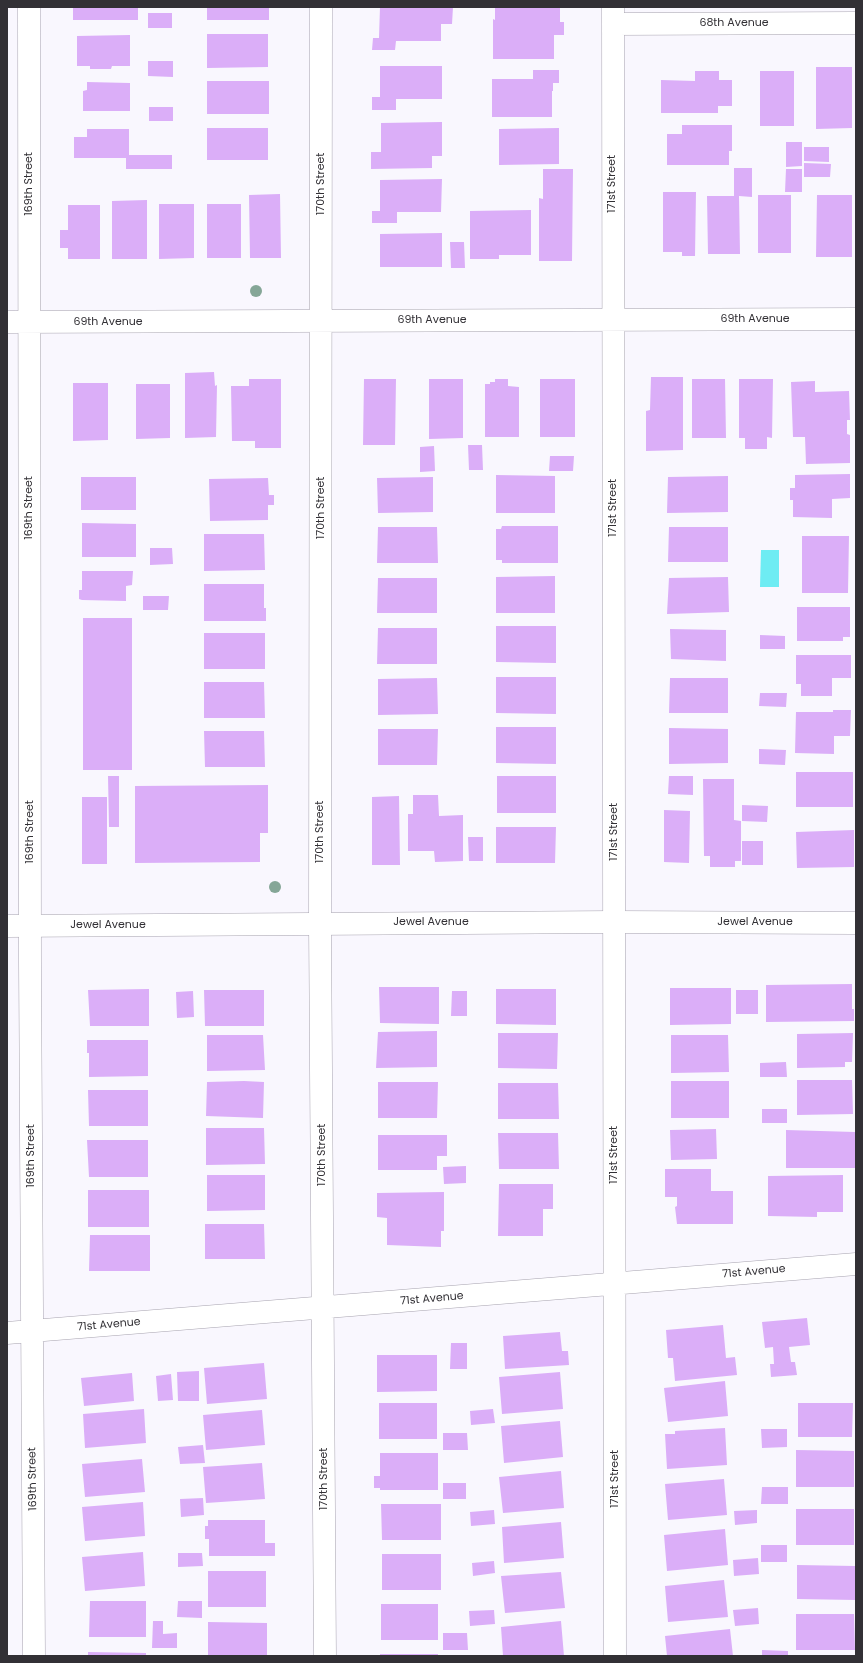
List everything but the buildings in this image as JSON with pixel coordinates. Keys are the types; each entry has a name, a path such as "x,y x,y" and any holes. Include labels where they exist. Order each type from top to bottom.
{"street":[{"name":"169th Street","path":"29,7 31,1331 34,1656"},
{"name":"170th Street","path":"321,7 320,923 325,1656"},
{"name":"68th Avenue","path":"613,16 856,23"},
{"name":"171st Street","path":"613,16 612,319 615,1656"},
{"name":"69th Avenue","path":"7,322 856,319"},
{"name":"Jewel Avenue","path":"7,926 320,923 856,923"},
{"name":"71st Avenue","path":"7,1334 856,1264"}],"water":[{"path":"761,550 779,550 779,587 760,587"}]}
